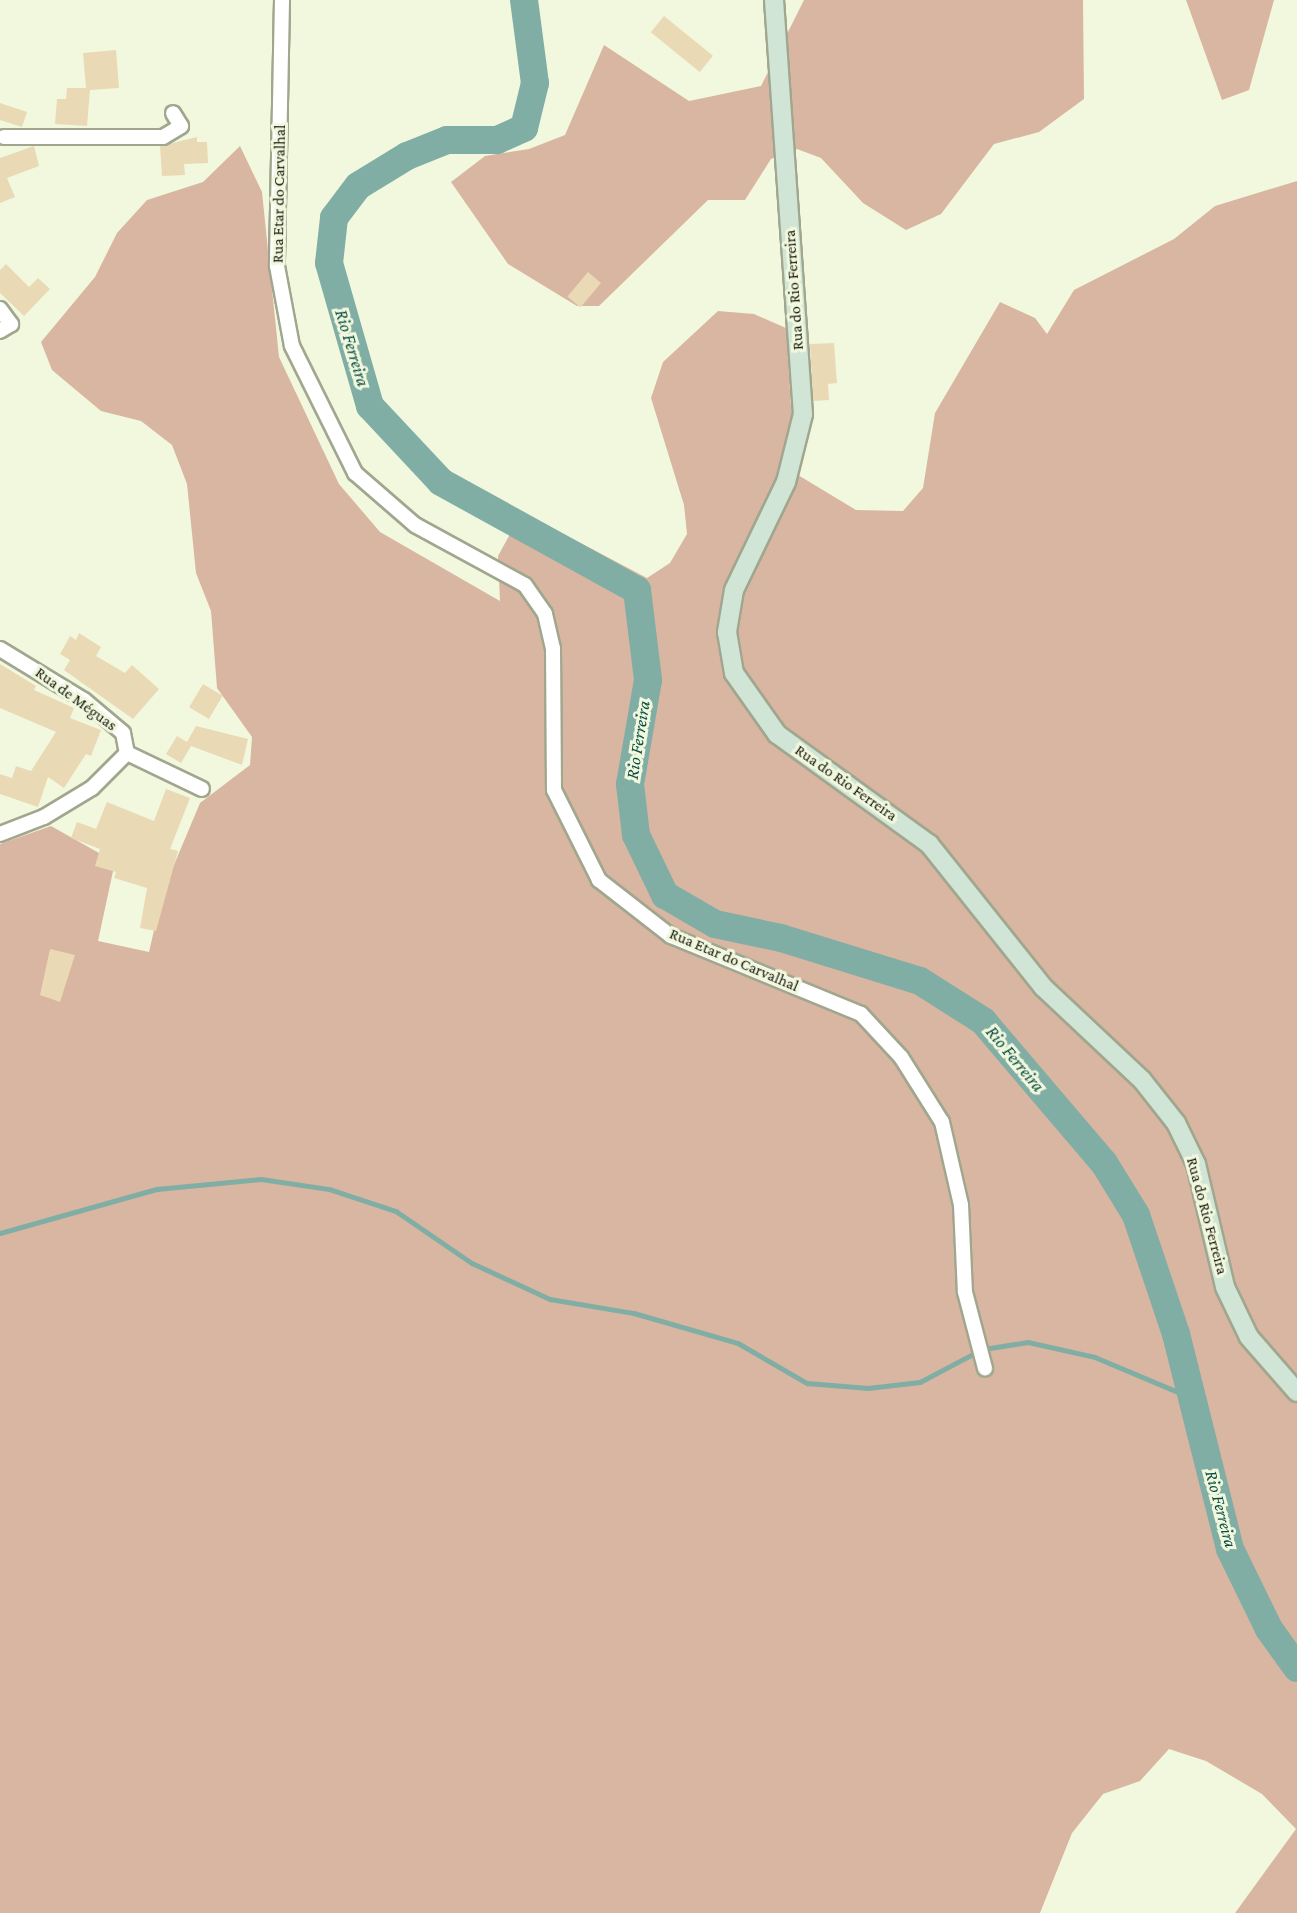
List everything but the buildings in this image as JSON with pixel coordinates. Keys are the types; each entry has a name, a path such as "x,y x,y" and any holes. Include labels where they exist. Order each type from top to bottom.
{"street":[{"name":"Rua Etar do Carvalhal","path":"282,0 277,266 292,346 355,473 415,525 525,585 545,614 553,648 554,790 599,880 671,936 861,1014 901,1057 942,1122 961,1205 965,1292 986,1368"},
{"name":"Rua do Rio Ferreira","path":"774,0 803,414 786,482 734,590 727,632 734,673 777,734 929,844 1043,987 1142,1080 1176,1123 1196,1164 1225,1287 1249,1337 1297,1392"},
{"path":"1,137 163,137 181,126 173,113"},
{"path":"0,309 11,324 0,331"},
{"name":"Rua de Méguas","path":"0,649 84,700 123,733 127,753"},
{"path":"0,834 44,817 92,788 127,753 202,789"}],"shaded area":[{"path":"804,0 1083,0 1084,99 1039,132 994,144 941,214 906,230 863,203 821,158 797,149 771,159 745,200 708,200 599,306 577,306 508,264 451,182 485,156 529,149 565,135 604,45 689,101 761,86"},
{"path":"1186,0 1274,0 1249,90 1222,100"},
{"path":"240,146 262,192 279,357 339,484 380,532 500,601 498,556 522,512 647,578 670,563 687,534 684,505 651,398 663,362 718,311 754,314 786,328 792,422 785,458 793,472 856,510 903,511 923,488 935,413 1000,302 1035,318 1047,334 1074,290 1174,239 1215,206 1297,181 1297,1913 1235,1913 1296,1829 1262,1794 1206,1761 1169,1749 1140,1781 1103,1794 1072,1833 1040,1913 0,1913 0,844 51,826 115,862 98,941 149,952 163,891 200,803 250,765 252,737 217,688 211,611 196,573 187,484 172,445 141,421 101,411 52,370 41,342 95,277 117,233 147,200 203,182"}],"waterway":[{"name":"Rio Ferreira","path":"524,0 535,83 524,128 497,140 447,140 407,156 358,186 334,218 329,263 370,406 441,482 637,590 648,680 630,784 636,835 665,895 715,924 781,938 920,981 983,1021 1104,1163 1136,1215 1176,1334 1230,1549 1269,1629 1297,1668"},
{"path":"0,1233 157,1189 261,1179 329,1189 396,1211 472,1263 550,1299 634,1313 738,1343 807,1383 868,1388 920,1382 971,1355"},
{"path":"990,1348 1028,1342 1095,1357 1190,1397"}]}
